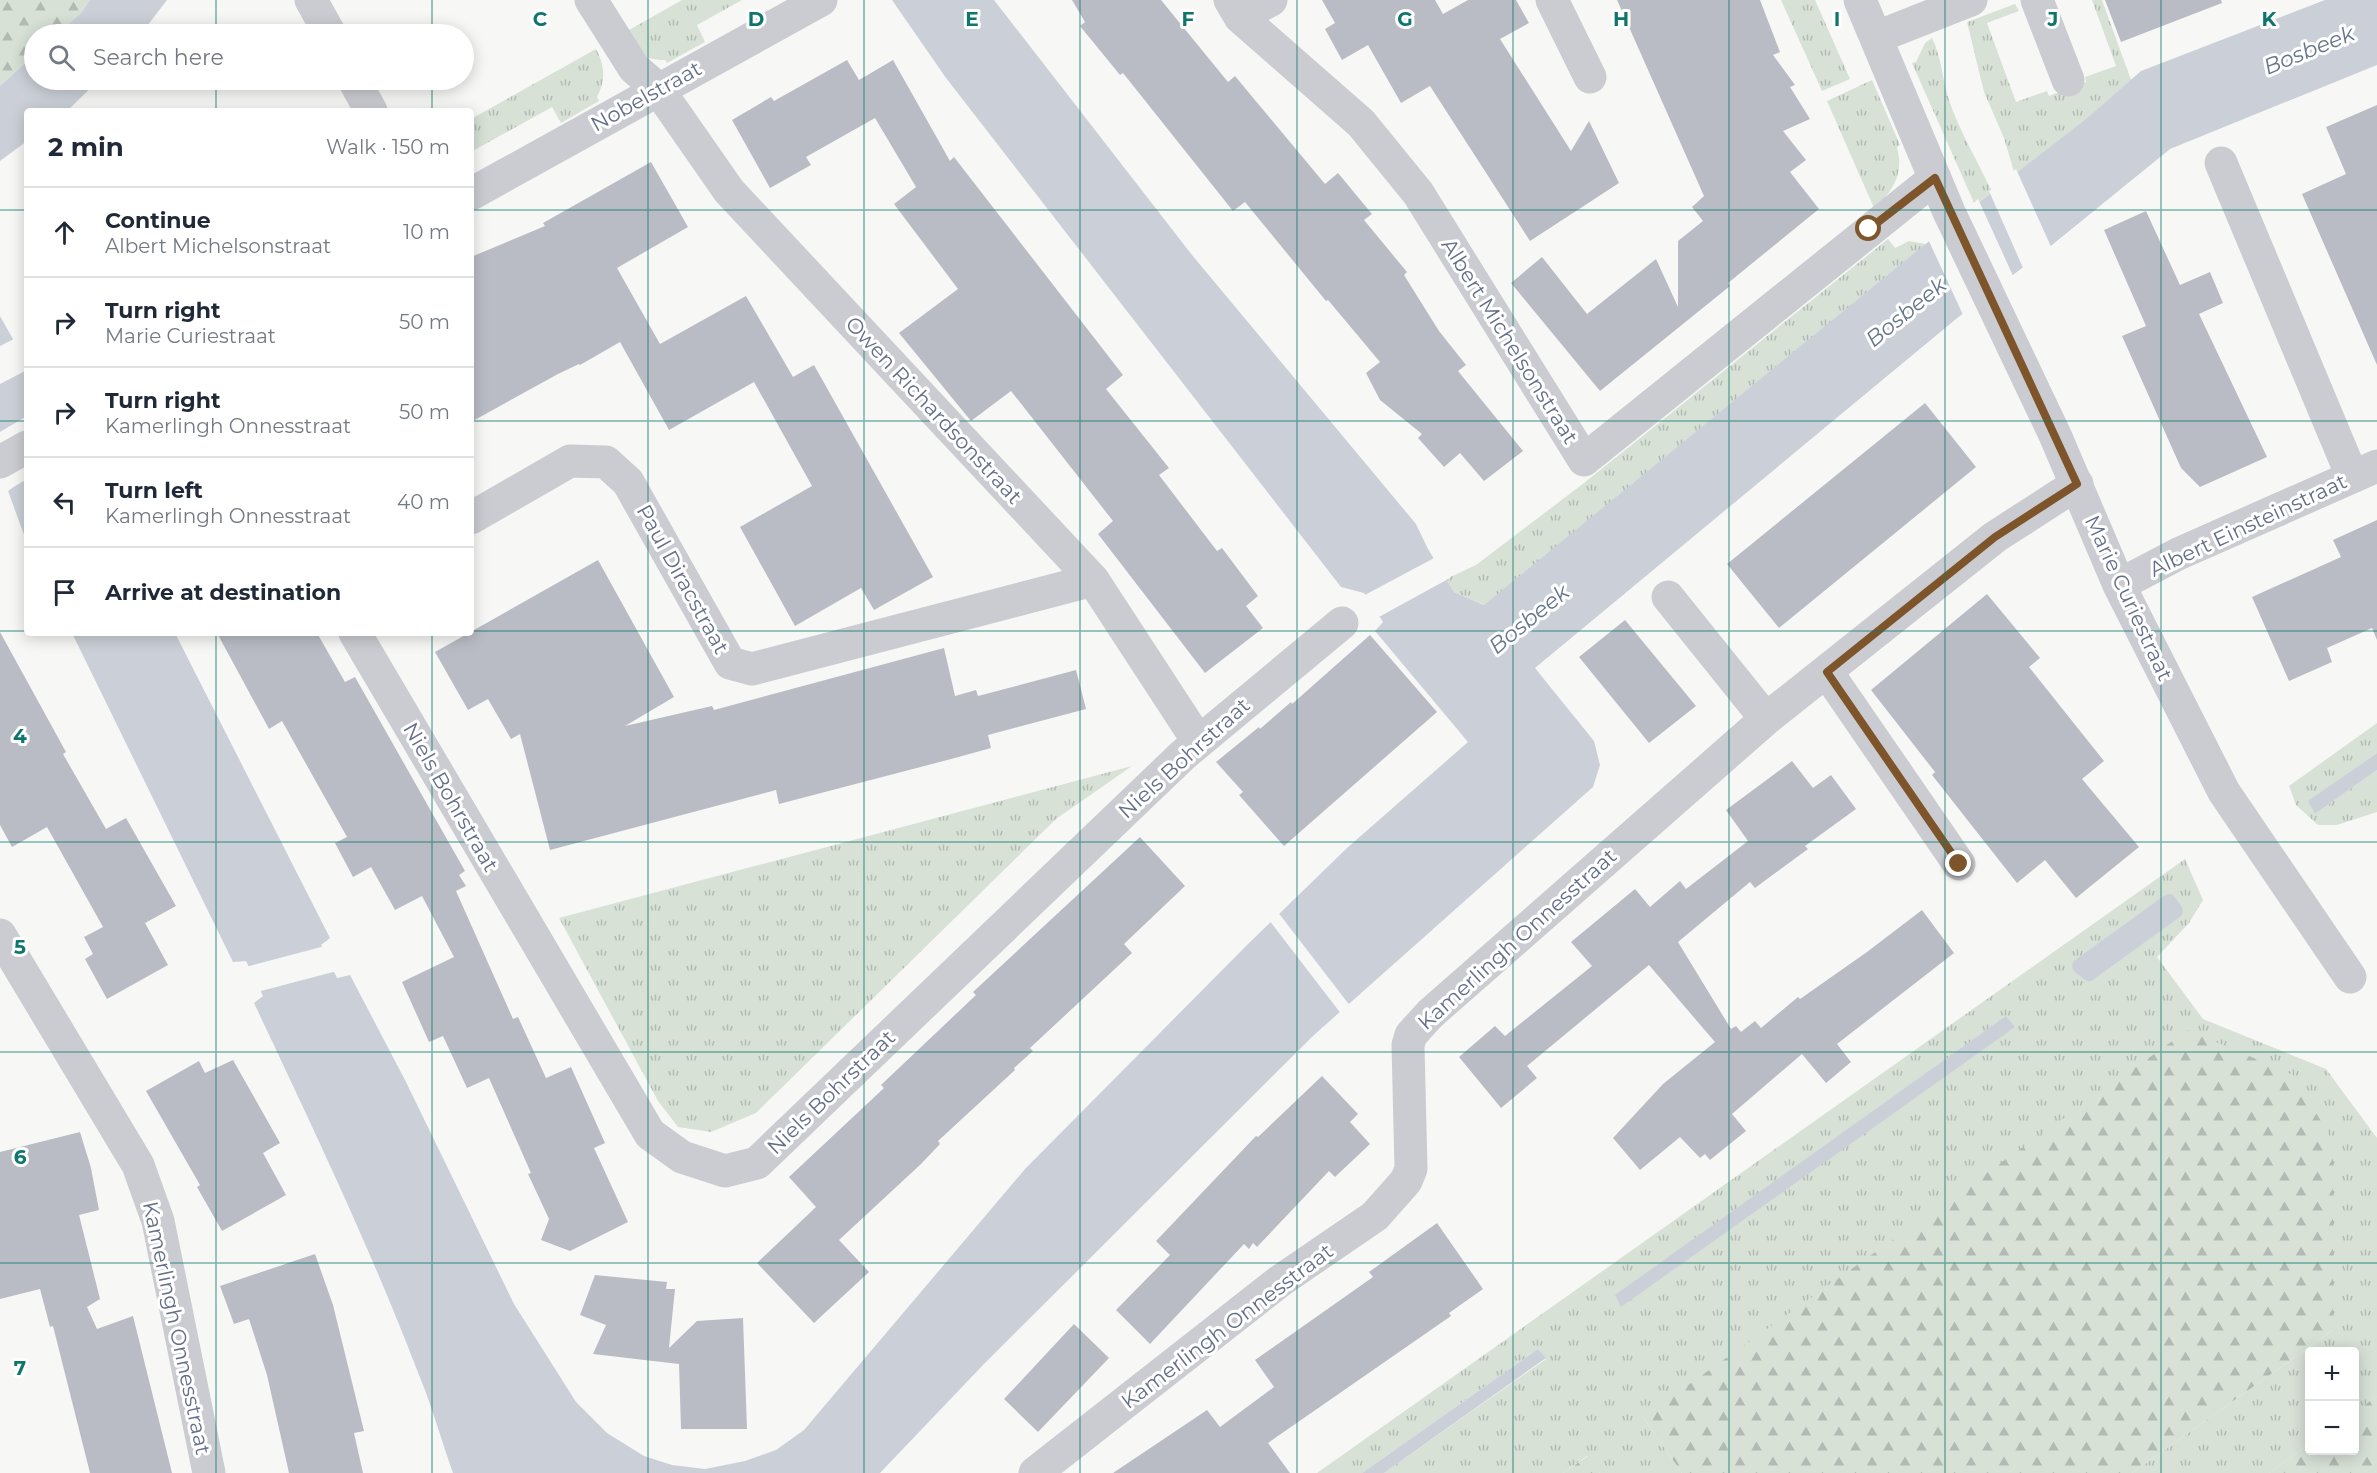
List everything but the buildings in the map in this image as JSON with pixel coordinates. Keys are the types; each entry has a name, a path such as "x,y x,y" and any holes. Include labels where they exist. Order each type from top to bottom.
{"street":[{"path":"311,0 324,24"},
{"name":"Owen Richardsonstraat","path":"591,0 634,68 658,89 729,191 1093,580 1198,741"},
{"name":"Nobelstraat","path":"474,192 821,0"},
{"path":"1235,8 1271,0"},
{"path":"1552,0 1590,77"},
{"name":"Marie Curiestraat","path":"1860,0 1949,212 2077,484 2119,585 2224,792 2350,977"},
{"path":"1877,37 1971,0"},
{"path":"2037,0 2068,80"},
{"name":"Albert Michelsonstraat","path":"1235,8 1361,123 1418,193 1584,460 1935,178"},
{"path":"359,90 369,108"},
{"path":"2221,163 2365,471"},
{"name":"Paul Diracstraat","path":"474,516 570,461 606,462 628,482 730,663 752,669 1093,580"},
{"name":"Albert Einsteinstraat","path":"2119,585 2178,554 2365,471"},
{"name":"Kamerlingh Onnesstraat","path":"1035,1473 1280,1281 1375,1216 1388,1203 1406,1181 1411,1168 1407,1059 1411,1035 1430,1014 1766,719 1995,537 2077,484"},
{"path":"1668,597 1766,719"},
{"name":"Niels Bohrstraat","path":"357,636 650,1134 682,1157 725,1171 757,1163 1198,741 1342,623"},
{"path":"1827,672 1959,864"},
{"name":"Kamerlingh Onnesstraat","path":"0,935 138,1165 158,1221 209,1473"}],"green space":[{"path":"0,0 90,0 81,13 68,24 24,24 24,64 0,86"},
{"path":"682,0 742,0 697,25 705,42 667,63 665,60 657,60 640,53 622,34"},
{"path":"1781,0 1815,0 1850,79 1822,91"},
{"path":"2092,0 2102,0 2131,80 2015,175 2004,138 1984,92 1967,22 2015,4 2019,11 1987,23 2016,102 2047,91 2049,96 2086,82 2085,77 2116,66"},
{"path":"1932,38 1953,112 1992,192 1975,205 1912,63 1916,62 1925,43"},
{"path":"596,49 603,73 602,85 597,97 599,101 561,123 552,107 474,150 474,117"},
{"path":"1872,80 1900,145 1897,147 1899,165 1896,181 1887,195 1874,208 1827,101"},
{"path":"1888,239 1895,248 1909,241 1926,244 1485,605 1454,592 1446,579 1476,565 1584,483"},
{"path":"2377,723 2377,753 2309,801 2315,814 2377,770 2377,812 2337,825 2318,825 2296,805 2289,786"},
{"path":"1132,766 1056,819 756,1113 711,1132 678,1127 658,1101 559,918"},
{"path":"2185,859 2203,900 2189,923 2157,957 2203,1019 2326,1069 2377,1138 2377,1396 2359,1409 2359,1347 2309,1347 2333,1330 1643,1417 1682,1473 1600,1473 1587,1456 1563,1473 1384,1473 1546,1359 1538,1349 1362,1473 1317,1473"},
{"path":"2188,1030 2293,1075 2333,1141 2333,1330 2309,1347 2305,1347 2305,1350 2132,1473 1682,1473 1643,1417"},
{"path":"2305,1350 2305,1447 2269,1473 2132,1473"},
{"path":"2377,1396 2377,1473 2269,1473 2305,1447 2305,1455 2359,1455 2359,1409"},
{"path":"1588,1456 1600,1473 1563,1473"}],"water":[{"path":"90,0 167,0 149,24 68,24 81,13"},
{"name":"Bosbeek","path":"892,0 994,0 1192,255 1416,524 1454,592 1484,605 1923,246 2087,118 2141,71 2325,0 2377,0 2377,65 2170,149 1956,319 1535,668 1594,741 1600,765 1593,787 1314,1035 984,1364 880,1473 453,1473 422,1383 379,1277 254,1003 263,996 246,961 233,962 73,636 177,636 330,938 321,945 337,978 350,975 405,1080 514,1304 576,1402 607,1433 644,1456 672,1465 705,1469 745,1461 776,1450 804,1430 1025,1169 1249,943 1347,848 1468,742 1375,631 1383,622 1364,593 1341,587 946,78"},
{"path":"24,64 24,90 89,90 70,108 24,108 24,143 0,161 0,86"},
{"path":"0,316 24,359 24,535 8,491 22,481 0,444"},
{"path":"2377,753 2377,770 2315,814 2308,801"},
{"path":"2006,1016 2015,1027 1621,1307 1615,1295"},
{"path":"1538,1349 1546,1358 1384,1473 1362,1473"}],"pier":[{"path":"2016,169 2052,249 2024,270 1989,191"},
{"path":"1978,199 2014,278 1964,317 1928,239"},
{"path":"16,338 24,353 24,372 0,384 0,346"},
{"path":"24,418 24,481 15,486 13,483 18,480 0,450 0,432"},
{"path":"1436,557 1450,578 1377,618 1363,596"},
{"path":"1277,911 1351,1007 1342,1015 1269,920"},
{"path":"325,946 337,971 257,992 246,967"}],"waterway":[{"path":"2169,901 2176,911 2089,974 2079,966 2169,901"}],"route":[{"path":"1869,229 1935,178 1990,301 2077,484 1995,537 1827,672 1959,864"}]}
